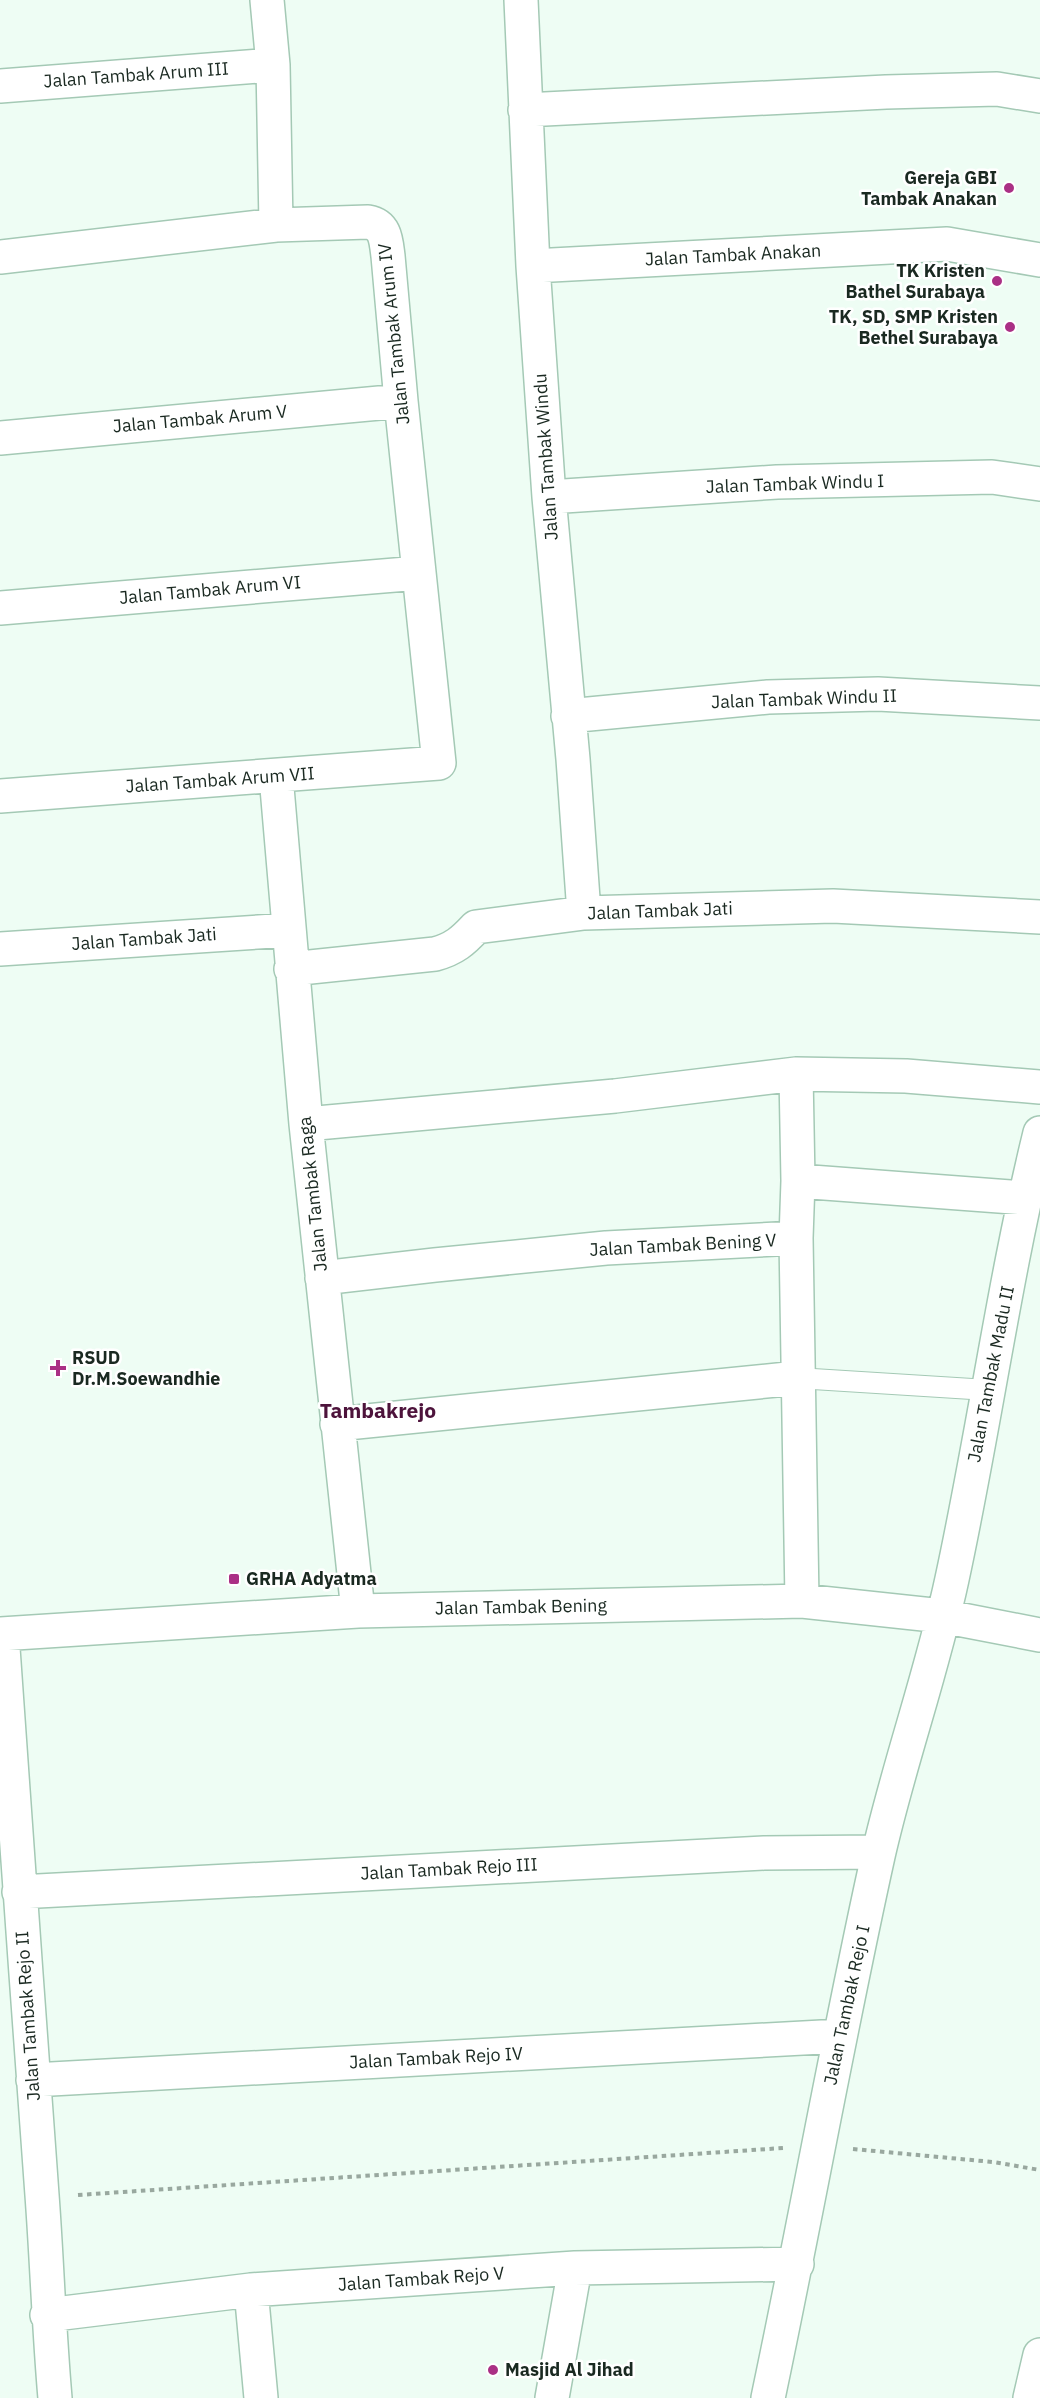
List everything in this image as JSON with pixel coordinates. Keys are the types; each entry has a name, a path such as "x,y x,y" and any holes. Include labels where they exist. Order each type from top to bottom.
{"street":[{"path":"267,0 273,65 276,225"},
{"name":"Jalan Tambak Windu","path":"521,0 533,266 549,498 573,759 584,913"},
{"name":"Jalan Tambak Arum III","path":"0,86 273,65"},
{"path":"525,110 986,89 1011,90 1040,96"},
{"name":"Jalan Tambak Arum IV","path":"0,257 276,225 368,222 381,228 385,235 388,256 439,763"},
{"name":"Jalan Tambak Anakan","path":"533,266 947,244 1040,260"},
{"name":"Jalan Tambak Arum V","path":"0,438 401,401"},
{"name":"Jalan Tambak Windu I","path":"549,498 777,482 992,477 1040,484"},
{"name":"Jalan Tambak Arum VI","path":"0,608 419,573"},
{"name":"Jalan Tambak Windu II","path":"568,716 790,696 878,694 1040,703"},
{"name":"Jalan Tambak Arum VII","path":"0,796 439,763"},
{"name":"Jalan Tambak Raga","path":"276,776 306,1124 358,1611"},
{"name":"Jalan Tambak Jati","path":"291,969 435,954 450,950 462,942 476,927 584,913 833,906 1040,916"},
{"name":"Jalan Tambak Jati","path":"0,948 289,930"},
{"path":"306,1124 615,1096 796,1074 906,1076 1040,1087"},
{"name":"Jalan Tambak Bening V","path":"322,1278 606,1248 796,1238 798,1181 796,1074"},
{"name":"Jalan Tambak Madu II","path":"942,1616 951,1582 1024,1198 1040,1133"},
{"path":"798,1181 1024,1198"},
{"path":"796,1238 802,1601"},
{"path":"337,1424 797,1378"},
{"name":"Jalan Tambak Bening","path":"1,1634 358,1611 802,1601 942,1616 1040,1635"},
{"name":"Jalan Tambak Rejo I","path":"768,2398 879,1852 942,1616"},
{"name":"Jalan Tambak Rejo II","path":"1,1634 42,2197 47,2315 55,2398"},
{"name":"Jalan Tambak Rejo III","path":"19,1892 764,1853 879,1852"},
{"name":"Jalan Tambak Rejo IV","path":"33,2080 840,2036"},
{"name":"Jalan Tambak Rejo V","path":"47,2315 251,2290 575,2268 796,2264"},
{"path":"552,2398 575,2268"},
{"path":"251,2290 261,2398"},
{"path":"1030,2398 1040,2355"}],"lane":[{"path":"797,1378 988,1390"}],"path":[{"path":"42,2197 818,2146 993,2162 1040,2170"}],"place":[{"name":"Gereja GBI Tambak Anakan","path":"1009,188"},
{"name":"TK Kristen Bathel Surabaya","path":"997,281"},
{"name":"TK, SD, SMP Kristen Bethel Surabaya","path":"1010,327"},
{"name":"RSUD Dr.M.Soewandhie","path":"58,1368"},
{"name":"GRHA Adyatma","path":"234,1579"},
{"name":"Masjid Al Jihad","path":"493,2370"}],"district":[{"name":"Tambakrejo","path":"378,1411"}]}
